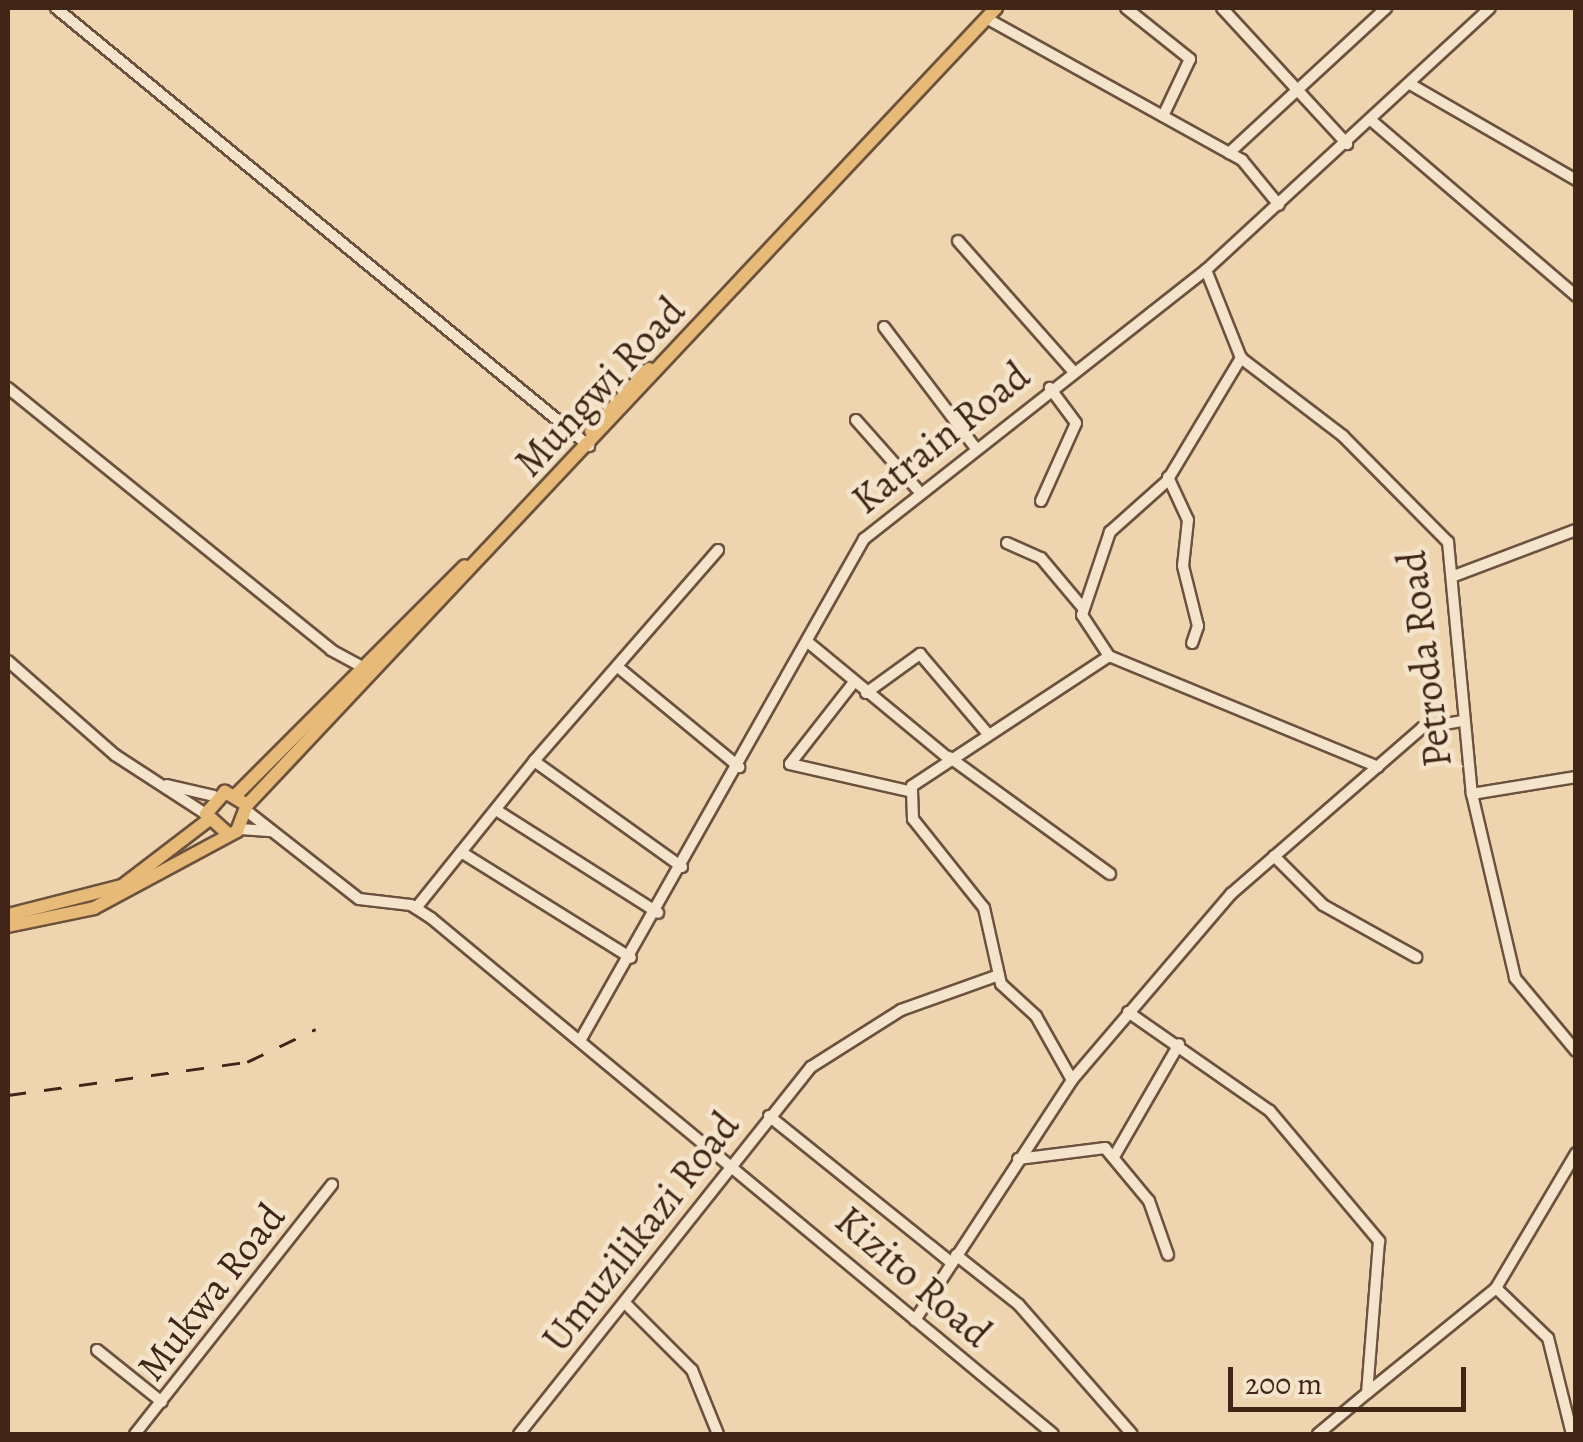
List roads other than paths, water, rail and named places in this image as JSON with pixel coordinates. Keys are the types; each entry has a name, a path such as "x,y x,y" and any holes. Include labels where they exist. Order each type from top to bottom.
{"main road":[{"name":"Mungwi Road","path":"244,804 991,11"},
{"name":"Mungwi Road","path":"244,804 586,443"},
{"path":"8,915 122,886 206,818 214,796 244,804 234,832 105,904 8,926"},
{"path":"206,818 234,832"}],"street":[{"path":"56,8 586,443"},
{"path":"1126,8 1190,59 1162,116"},
{"path":"1222,8 1297,83 1347,144"},
{"path":"1229,153 1297,83 1386,8"},
{"name":"Katrain Road","path":"582,1039 658,913 809,643 857,547 917,489 1206,270 1372,121 1490,8"},
{"path":"991,11 1229,153 1279,205"},
{"path":"1410,84 1576,180"},
{"path":"1372,121 1576,296"},
{"path":"958,241 1072,370"},
{"name":"Petroda Road","path":"1206,270 1240,358 1420,506 1448,542 1454,576 1460,721 1472,794 1516,978 1576,1051"},
{"path":"884,328 974,446"},
{"path":"1240,358 1168,477 1110,532 1083,608 1084,626 1109,656 1378,766"},
{"path":"8,388 331,650 368,670"},
{"path":"1040,501 1076,423 1050,388"},
{"path":"856,420 917,489"},
{"path":"1168,477 1188,520 1183,566 1198,626 1192,642"},
{"path":"1454,576 1576,530"},
{"path":"1007,543 1041,558 1083,608"},
{"path":"244,804 358,899 416,908 534,761 718,550"},
{"path":"809,643 948,758 1110,874"},
{"path":"866,692 924,655 988,734"},
{"path":"908,791 948,758 1109,656"},
{"path":"8,661 114,755 161,783 206,818"},
{"path":"619,668 739,767"},
{"path":"854,682 790,764 908,791"},
{"path":"915,1320 1072,1080 1128,1012 1274,856 1422,728 1460,721"},
{"path":"534,761 682,868"},
{"path":"1472,794 1576,776"},
{"path":"161,783 214,796"},
{"path":"908,791 913,819 984,908 999,974 1036,1016 1072,1080"},
{"path":"496,810 658,913"},
{"path":"234,832 278,832"},
{"path":"461,852 631,958"},
{"path":"1274,856 1323,905 1416,957"},
{"name":"Kizito Road","path":"416,908 736,1164 1053,1434"},
{"name":"Umuzilikazi Road","path":"519,1434 810,1067 901,1010 999,974"},
{"path":"1128,1012 1178,1044 1297,1137 1379,1242 1367,1393"},
{"path":"1115,1154 1178,1044"},
{"path":"769,1116 1019,1305 1132,1434"},
{"path":"1018,1159 1092,1145 1115,1154 1149,1201 1168,1255"},
{"path":"1318,1434 1496,1288 1576,1153"},
{"name":"Mukwa Road","path":"136,1434 332,1185"},
{"path":"1496,1288 1548,1338 1572,1434"},
{"path":"625,1302 692,1370 718,1434"},
{"path":"97,1350 162,1402"}],"railway":[{"path":"8,1095 247,1062 316,1029"}]}
